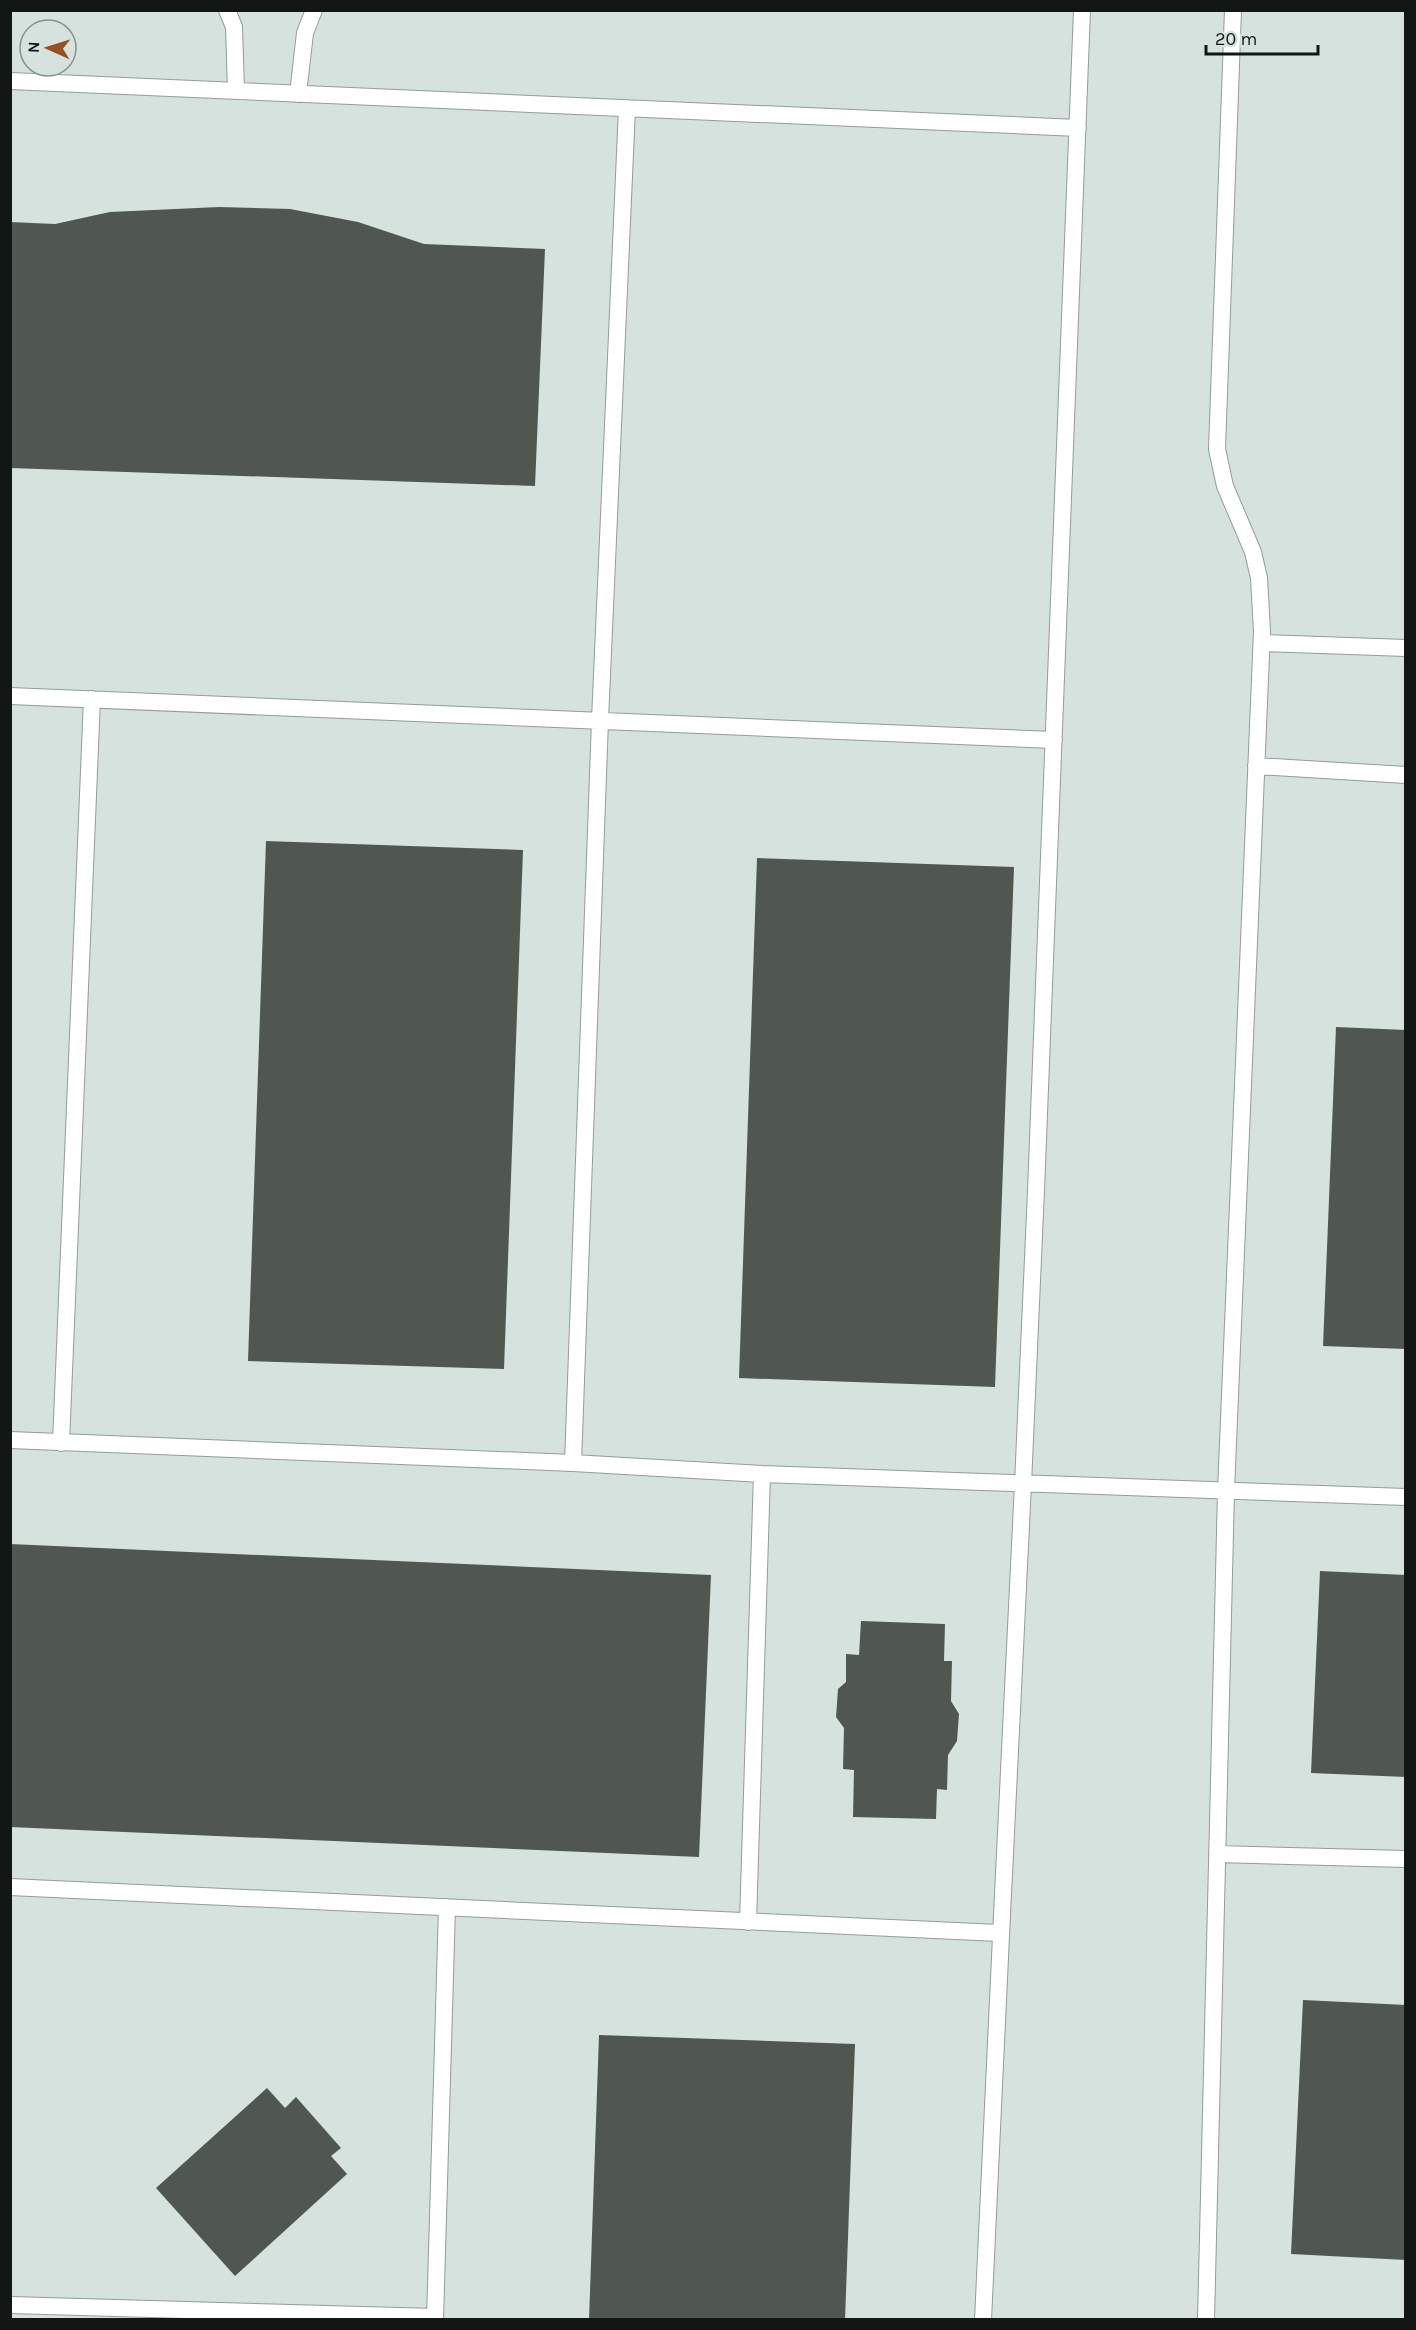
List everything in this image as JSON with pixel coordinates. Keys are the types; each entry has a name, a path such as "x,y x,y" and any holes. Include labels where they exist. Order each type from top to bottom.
{"lane":[{"path":"227,10 234,27 236,90"},
{"path":"298,94 305,33 314,10"},
{"path":"983,2319 999,1933 1023,1484 1082,10"},
{"path":"1206,2319 1226,1491 1262,643 1259,578 1253,552 1225,486 1220,468 1216,430 1233,10"},
{"path":"10,81 1078,128"},
{"path":"573,1463 600,720 627,108"},
{"path":"1262,643 1406,648"},
{"path":"10,696 1054,740"},
{"path":"62,1443 92,699"},
{"path":"1256,766 1406,775"},
{"path":"10,1440 573,1463 762,1474 1406,1497"},
{"path":"748,1922 762,1474"},
{"path":"1218,1854 1406,1859"},
{"path":"10,1887 999,1933"},
{"path":"10,2305 435,2318 447,1907"}],"building":[{"path":"219,207 290,209 358,222 424,244 545,249 535,486 10,468 10,222 55,224 110,212"},
{"path":"266,841 523,850 504,1369 248,1361"},
{"path":"757,858 1014,867 995,1387 739,1378"},
{"path":"1336,1027 1406,1030 1406,1349 1323,1346"},
{"path":"10,1544 711,1575 699,1857 10,1827"},
{"path":"1320,1571 1406,1575 1406,1777 1311,1773"},
{"path":"861,1621 945,1624 944,1661 952,1661 951,1701 959,1714 957,1741 948,1755 947,1790 937,1789 936,1819 853,1817 854,1770 843,1769 844,1728 836,1717 838,1689 846,1682 846,1654 859,1655"},
{"path":"1303,2000 1406,2005 1406,2260 1291,2254"},
{"path":"599,2035 855,2044 845,2320 589,2320"},
{"path":"267,2088 285,2108 296,2097 341,2148 331,2156 347,2174 235,2276 156,2188"}]}
